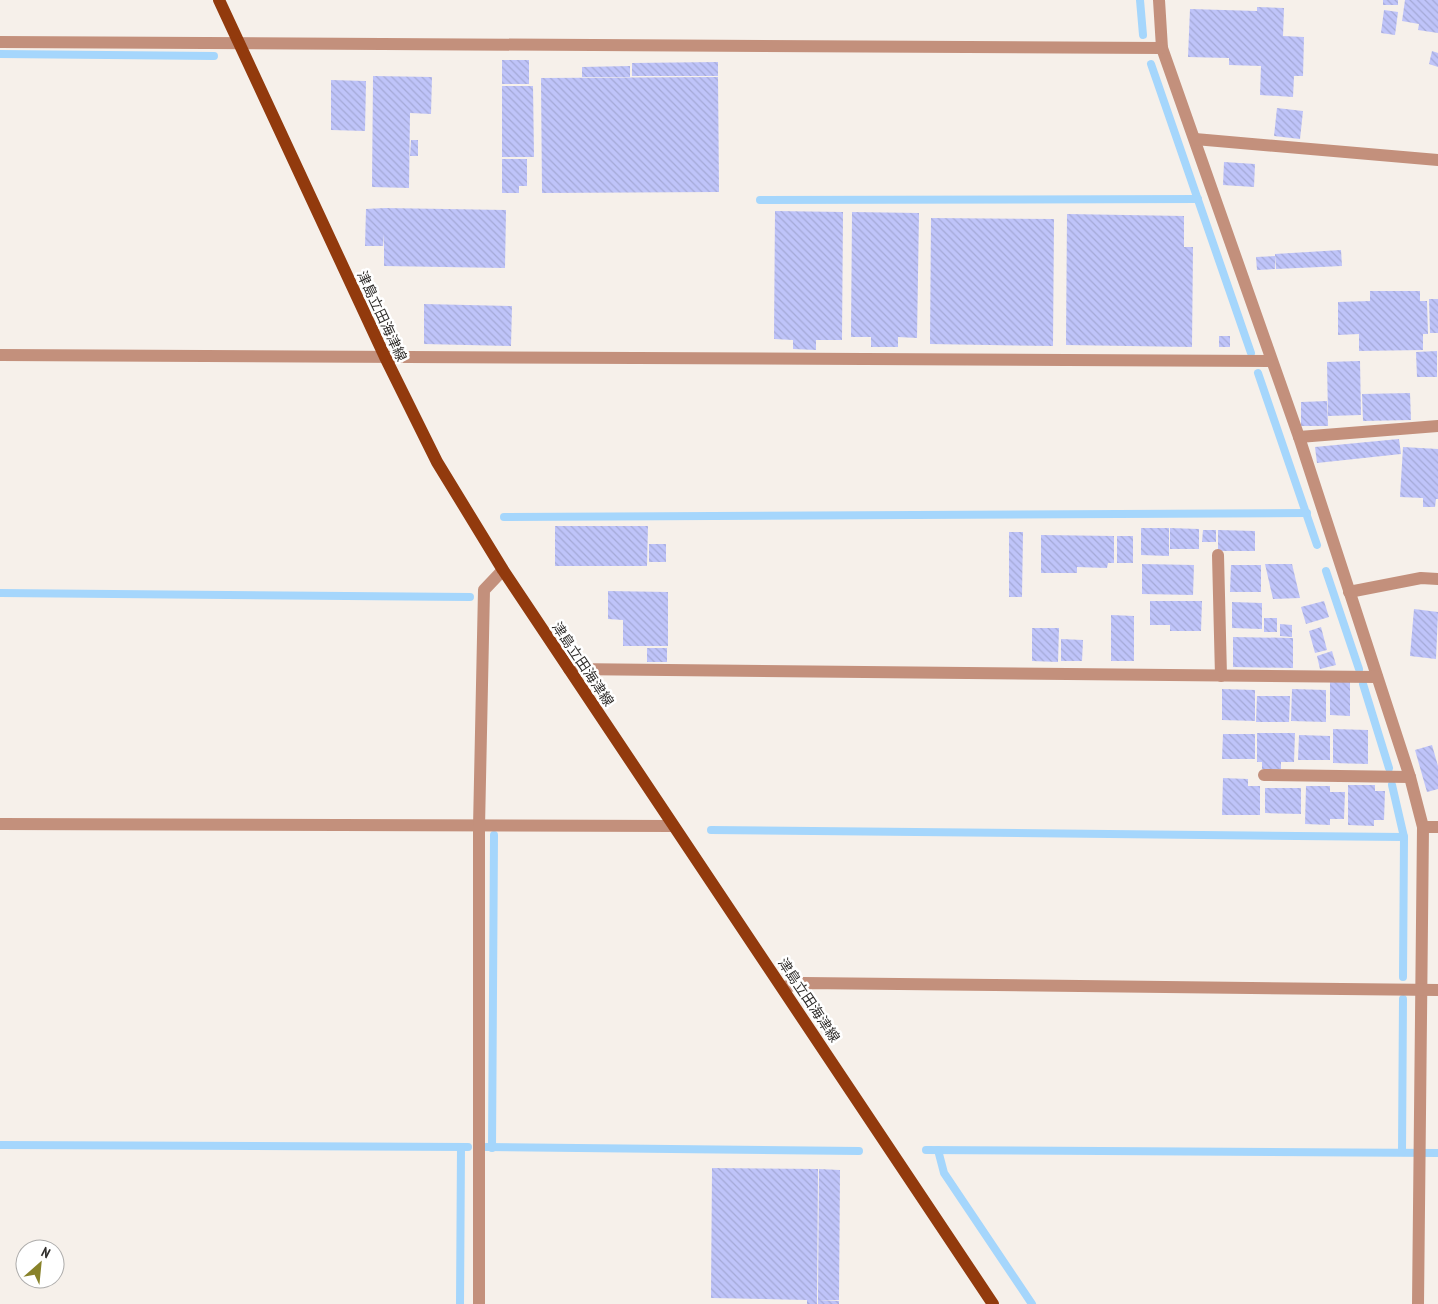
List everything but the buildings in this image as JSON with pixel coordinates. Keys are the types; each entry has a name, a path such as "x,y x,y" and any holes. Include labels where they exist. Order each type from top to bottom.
{"main road":[{"name":"津島立田海津線","path":"219,0 385,357 437,462 503,570 673,826 784,987 993,1304"}],"street":[{"path":"1159,0 1162,48 1195,139 1270,361 1299,437 1410,778 1423,827 1418,1304"},
{"path":"0,42 1162,48"},
{"path":"1195,139 1438,160"},
{"path":"0,355 1270,361"},
{"path":"1299,437 1438,426"},
{"path":"1218,555 1221,676"},
{"path":"478,1304 479,827 484,590 503,570"},
{"path":"1349,592 1421,578 1438,579"},
{"path":"569,669 1377,677"},
{"path":"1264,775 1410,778"},
{"path":"0,824 479,827 673,826"},
{"path":"1423,827 1438,826"},
{"path":"784,987 804,983 1438,990"}],"waterway":[{"path":"1140,0 1143,35"},
{"path":"0,54 214,56"},
{"path":"1151,64 1251,353"},
{"path":"760,200 1198,199"},
{"path":"1258,373 1317,545"},
{"path":"504,517 1307,513"},
{"path":"1326,571 1359,669"},
{"path":"0,593 470,597"},
{"path":"1363,684 1389,768"},
{"path":"1392,785 1404,837 1403,977"},
{"path":"711,830 1404,837"},
{"path":"492,1148 494,835"},
{"path":"1402,1152 1403,999"},
{"path":"0,1145 468,1147"},
{"path":"460,1304 461,1147"},
{"path":"486,1147 859,1151"},
{"path":"926,1150 1438,1153"},
{"path":"938,1150 944,1173 1032,1304"}]}
